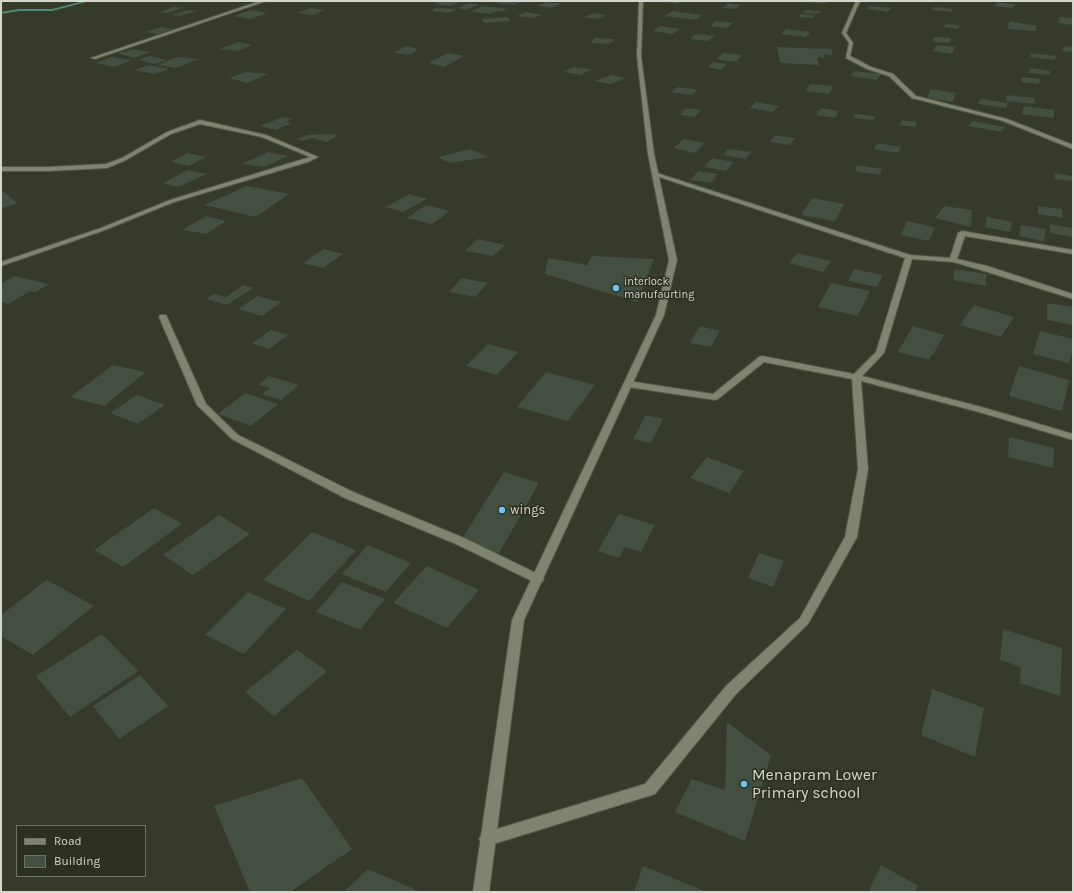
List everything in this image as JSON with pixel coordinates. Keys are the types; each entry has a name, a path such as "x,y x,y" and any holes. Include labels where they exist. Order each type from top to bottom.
{"street":[{"path":"92,58 264,1"},
{"path":"481,892 518,620 660,315 673,260 650,154 639,56 641,1"},
{"path":"860,1 857,2 844,33 851,43 848,57 869,68 891,75 914,97 1006,120 1073,147"},
{"path":"1,169 48,169 107,166 124,159 170,133 200,122 264,136 315,156 306,162 172,202 103,229 1,264"},
{"path":"655,174 909,257 953,260 984,268 1073,297"},
{"path":"953,260 962,233 1073,252"},
{"path":"487,839 650,789 731,690 804,621 851,537 863,469 856,377 880,353 909,257"},
{"path":"162,317 202,405 235,437 349,495 460,542 538,579"},
{"path":"628,384 715,397 762,359 856,377 982,410 1073,437"}],"building":[{"path":"441,1 459,2 450,6 434,4"},
{"path":"500,1 523,1 514,5 496,3"},
{"path":"662,1 682,1 677,4"},
{"path":"828,1 824,4 809,2"},
{"path":"546,2 561,3 552,8 537,6"},
{"path":"998,2 1016,4 1012,8 994,6"},
{"path":"470,3 479,4 467,10 458,8"},
{"path":"728,3 740,5 736,9 723,8"},
{"path":"482,6 508,9 490,14 471,12"},
{"path":"870,6 891,8 888,12 867,9"},
{"path":"174,7 183,8 168,13 159,12"},
{"path":"934,7 953,9 951,12 932,10"},
{"path":"310,8 325,10 313,15 298,13"},
{"path":"436,8 456,9 450,13 430,11"},
{"path":"188,10 198,11 180,16 171,15"},
{"path":"250,10 267,13 251,19 234,16"},
{"path":"805,10 821,11 819,14 802,13"},
{"path":"672,11 702,15 696,20 665,16"},
{"path":"526,12 542,15 533,18 517,16"},
{"path":"593,13 606,15 597,19 584,17"},
{"path":"800,14 815,15 813,18 798,17"},
{"path":"507,17 511,21 485,23 481,19"},
{"path":"1060,17 1073,18 1073,25 1058,23"},
{"path":"716,21 733,23 727,28 710,26"},
{"path":"1009,21 1036,26 1036,31 1008,29"},
{"path":"946,24 960,25 958,29 943,27"},
{"path":"660,26 680,29 672,34 652,31"},
{"path":"161,27 173,29 158,34 145,32"},
{"path":"786,29 810,32 806,37 781,34"},
{"path":"696,34 715,36 708,41 690,39"},
{"path":"934,37 951,38 950,43 933,42"},
{"path":"595,38 615,39 609,44 590,43"},
{"path":"238,42 252,45 237,51 220,49"},
{"path":"937,45 955,47 952,54 933,51"},
{"path":"406,46 418,49 410,55 393,53"},
{"path":"1064,46 1073,47 1073,52 1062,51"},
{"path":"777,47 831,49 833,55 824,54 825,58 817,57 819,65 780,63"},
{"path":"133,49 150,52 134,58 118,53"},
{"path":"448,53 464,56 444,67 429,63"},
{"path":"723,53 742,55 735,62 716,59"},
{"path":"1031,53 1056,56 1055,60 1030,57"},
{"path":"150,56 167,60 155,64 138,60"},
{"path":"112,57 132,60 115,67 96,63"},
{"path":"177,57 198,59 176,68 157,65"},
{"path":"713,62 727,64 721,70 707,67"},
{"path":"149,65 169,69 155,74 133,70"},
{"path":"574,67 591,69 581,75 564,72"},
{"path":"1030,68 1050,71 1050,75 1028,73"},
{"path":"854,71 881,74 877,80 850,76"},
{"path":"246,72 268,74 247,83 229,78"},
{"path":"612,75 625,78 611,84 594,81"},
{"path":"1022,77 1040,79 1039,84 1021,82"},
{"path":"810,84 833,86 829,94 806,91"},
{"path":"678,87 698,90 691,95 671,92"},
{"path":"931,89 956,93 953,102 927,98"},
{"path":"1006,95 1034,98 1035,104 1006,101"},
{"path":"980,99 1008,103 1006,108 978,104"},
{"path":"756,102 779,106 772,112 750,108"},
{"path":"1024,106 1054,110 1054,118 1022,114"},
{"path":"686,108 701,110 695,117 680,115"},
{"path":"821,108 839,111 835,118 816,115"},
{"path":"855,114 875,116 873,120 853,118"},
{"path":"283,117 292,119 286,122 292,123 276,130 260,126"},
{"path":"902,120 917,122 915,127 899,125"},
{"path":"972,121 1005,127 1002,132 968,126"},
{"path":"307,135 338,135 327,142 312,138 304,141 296,139"},
{"path":"775,135 795,138 790,145 770,142"},
{"path":"684,139 705,143 695,153 673,148"},
{"path":"877,143 901,147 898,153 874,149"},
{"path":"470,149 489,157 450,163 438,157"},
{"path":"728,149 751,152 746,159 723,155"},
{"path":"268,152 288,156 264,167 242,164"},
{"path":"187,153 206,157 189,166 171,162"},
{"path":"712,158 734,162 726,171 704,167"},
{"path":"857,165 882,169 880,175 855,171"},
{"path":"188,170 207,174 178,187 163,183"},
{"path":"698,171 718,174 711,183 691,180"},
{"path":"1054,173 1072,176 1073,181 1055,179"},
{"path":"247,186 289,194 256,217 204,205"},
{"path":"2,190 17,203 1,209"},
{"path":"409,194 427,199 403,212 386,207"},
{"path":"812,198 844,204 835,221 801,215"},
{"path":"426,205 450,211 432,224 407,218"},
{"path":"944,206 972,210 971,227 935,218"},
{"path":"1038,206 1062,209 1063,218 1038,214"},
{"path":"206,216 226,221 207,234 182,230"},
{"path":"987,217 1012,222 1010,232 985,227"},
{"path":"907,221 935,227 929,241 901,235"},
{"path":"1050,224 1073,228 1073,237 1050,233"},
{"path":"1021,225 1046,229 1044,241 1019,236"},
{"path":"478,239 505,245 493,256 465,251"},
{"path":"324,249 343,254 323,268 303,263"},
{"path":"797,253 831,261 823,272 789,263"},
{"name":"interlock manufaurting","path":"592,256 654,259 637,302 545,274 548,258 587,265"},
{"path":"854,269 883,275 877,287 848,281"},
{"path":"954,269 986,274 986,286 953,280"},
{"path":"14,276 49,284 36,292 30,291 9,304 1,302 1,284"},
{"path":"462,278 488,283 475,297 449,292"},
{"path":"831,283 870,291 858,316 818,307"},
{"path":"243,285 253,288 227,305 206,299 214,294 226,297"},
{"path":"257,296 281,302 262,316 238,309"},
{"path":"1047,303 1073,307 1073,325 1047,320"},
{"path":"974,305 1014,317 1001,337 960,325"},
{"path":"700,326 720,331 711,347 690,343"},
{"path":"913,326 944,335 929,360 898,352"},
{"path":"271,330 288,335 269,349 252,343"},
{"path":"1040,331 1073,339 1073,348 1069,363 1033,354"},
{"path":"488,344 518,352 497,375 466,366"},
{"path":"113,365 146,372 104,406 70,397"},
{"path":"1019,366 1069,380 1062,411 1009,396"},
{"path":"546,372 595,385 568,421 517,407"},
{"path":"269,376 299,385 281,400 262,394 270,388 258,385"},
{"path":"245,393 278,404 251,426 218,414"},
{"path":"137,395 165,405 138,424 110,413"},
{"path":"646,415 663,419 651,443 633,439"},
{"path":"1009,437 1054,448 1053,468 1008,457"},
{"path":"707,457 744,471 729,493 690,478"},
{"name":"wings","path":"504,472 539,483 498,555 463,537"},
{"path":"154,508 182,524 123,567 94,550"},
{"path":"619,514 655,525 641,552 625,547 619,558 598,551"},
{"path":"219,515 250,534 193,575 163,555"},
{"path":"312,532 356,550 309,601 263,580"},
{"path":"368,545 411,563 386,592 342,574"},
{"path":"759,553 784,561 773,587 748,578"},
{"path":"427,566 479,590 447,628 393,603"},
{"path":"47,580 94,606 33,655 1,636 1,615"},
{"path":"342,582 385,599 360,630 316,612"},
{"path":"248,592 286,609 244,654 205,635"},
{"path":"1003,629 1062,648 1060,696 1020,683 1021,667 1000,660"},
{"path":"102,634 138,671 70,717 36,676"},
{"path":"297,650 327,671 274,716 245,692"},
{"path":"140,675 168,706 119,739 93,706"},
{"path":"932,689 984,708 975,757 921,735"},
{"name":"Menapram Lower Primary school","path":"727,722 771,755 745,841 675,812 692,779 725,790"},
{"path":"302,778 352,849 290,892 250,892 214,806"},
{"path":"881,865 917,885 916,892 869,891"},
{"path":"643,866 707,892 634,892"},
{"path":"368,869 421,892 344,892"}],"waterway":[{"path":"1,13 19,10 52,10 88,1"}],"place":[{"name":"interlock manufaurting","path":"616,288"},
{"name":"wings","path":"502,510"},
{"name":"Menapram Lower Primary school","path":"744,784"}]}
